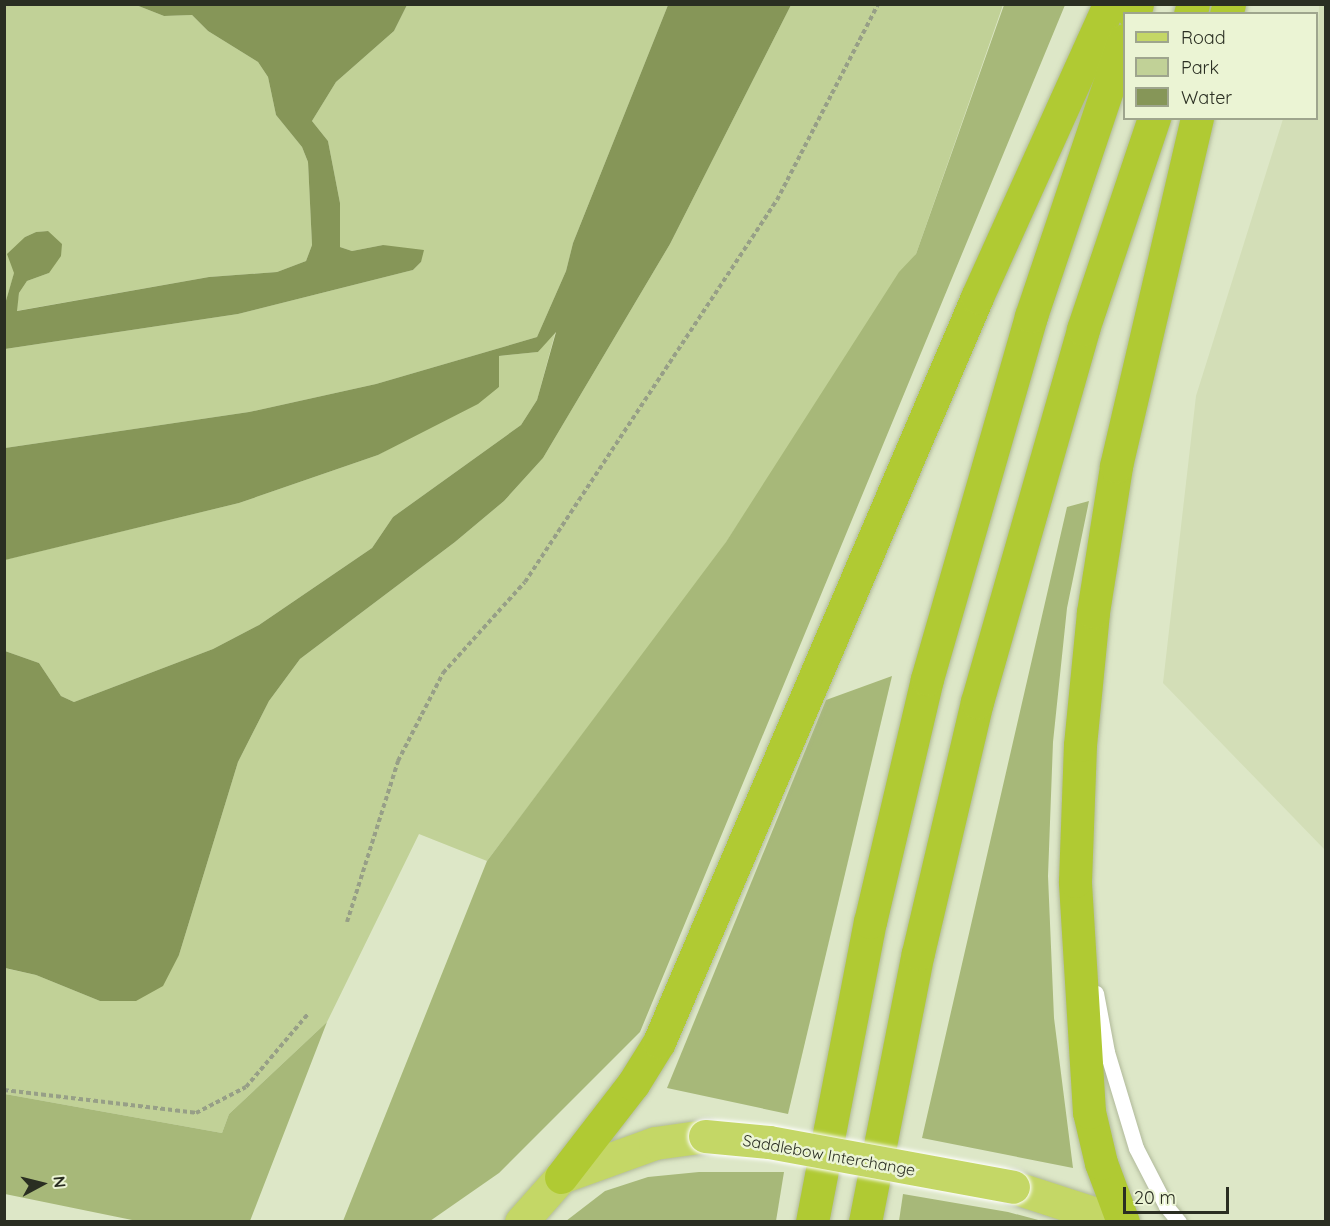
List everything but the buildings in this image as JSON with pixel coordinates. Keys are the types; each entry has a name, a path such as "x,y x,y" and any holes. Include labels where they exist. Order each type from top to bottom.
{"highway":[{"path":"561,1177 633,1084 659,1042 976,297 1109,4"},
{"path":"812,1221 870,922 927,679 1031,316 1123,46"},
{"path":"865,1221 918,953 977,702 1083,329 1153,120"},
{"path":"1122,1221 1101,1163 1089,1112 1075,881 1080,745 1093,612 1116,466 1197,120"}],"main road":[{"name":"Saddlebow Interchange","path":"521,1221 561,1177 656,1143 705,1137 769,1142 1013,1187 1122,1221"}],"lane":[{"path":"1075,881 1107,1052 1136,1148 1166,1206 1179,1221"}],"path":[{"path":"347,922 398,761 443,673 525,582 777,200 878,4"},
{"path":"4,1090 196,1113 246,1087 308,1014"}],"shaded area":[{"path":"1004,5 1065,5 640,1032 499,1173 430,1221 343,1221 487,861 726,542 899,272 916,254"},
{"path":"1319,5 1326,5 1325,850 1163,683 1196,396 1283,120 1318,120"},
{"path":"1089,501 1067,608 1053,742 1048,876 1054,1018 1073,1168 922,1138 1067,507"},
{"path":"892,676 788,1114 667,1088 826,700"},
{"path":"327,1022 250,1221 137,1221 5,1194 5,1094 222,1133 229,1114"},
{"path":"699,1172 784,1172 776,1221 566,1221 605,1191 648,1177"},
{"path":"903,1194 1008,1212 1042,1221 899,1221"}],"green space":[{"path":"5,5 136,5 164,16 192,15 208,31 258,62 268,77 276,115 302,147 308,162 312,245 306,261 277,272 209,277 16,311 19,293 27,281 49,273 48,231 36,232 25,237 5,304"},
{"path":"407,5 668,5 573,243 566,271 537,337 376,384 249,412 5,448 5,349 238,314 413,270 421,262 383,245 352,251 340,247 340,203 328,141 312,121 336,82 394,31"},
{"path":"791,5 1003,5 916,254 717,556 487,861 419,834 327,1022 229,1114 222,1133 5,1094 4,968 36,975 100,1001 179,955 238,762 269,701 300,659 455,542 504,501 543,458 670,244"},
{"path":"556,330 537,400 521,425 393,517 372,548 259,625 213,649 74,702 61,696 39,663 5,651 4,560 239,503 378,455 499,387 499,356 538,352"}],"water":[{"path":"136,5 407,5 394,31 336,82 312,121 328,141 340,203 340,247 352,251 383,245 424,250 421,262 413,270 238,314 5,349 5,304 14,273 7,254 25,237 36,232 48,231 62,244 61,256 49,273 27,281 19,293 17,311 209,277 277,272 306,261 312,245 308,162 302,147 276,115 268,77 258,62 208,31 192,15 164,16"},
{"path":"668,5 791,5 670,244 543,458 504,501 455,542 300,659 269,701 238,762 179,955 163,986 136,1001 100,1001 36,975 5,968 5,651 39,663 61,696 74,702 213,649 259,625 372,548 393,517 521,425 537,400 556,332 538,352 499,356 499,387 478,404 378,455 239,503 5,560 5,448 249,412 376,384 537,337 566,271 573,243"}]}
